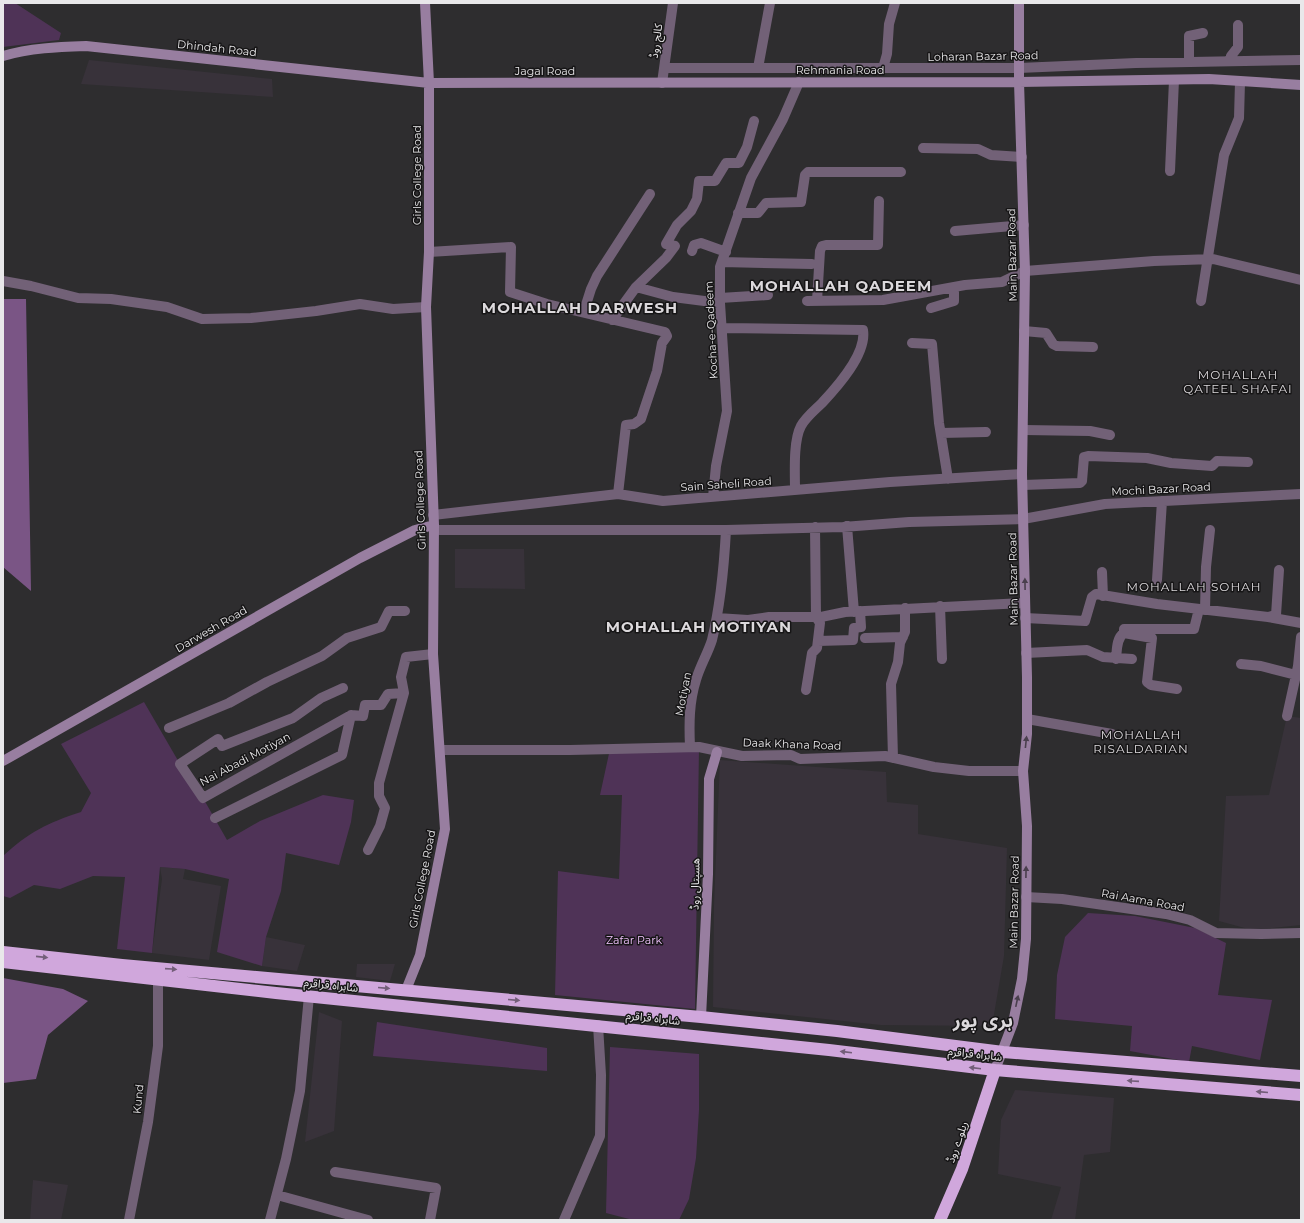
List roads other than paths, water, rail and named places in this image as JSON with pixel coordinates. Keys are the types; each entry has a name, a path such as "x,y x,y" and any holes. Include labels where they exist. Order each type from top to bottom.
{"highway":[{"name":"شاہراہ قراقرم","path":"3,952 122,965 701,1017 837,1031 1003,1052 1301,1076"},
{"name":"شاہراہ قراقرم","path":"3,962 309,996 598,1025 995,1070 1301,1095"},
{"name":"ریلوے روڈ","path":"940,1220 962,1169 995,1070"}],"main road":[{"name":"Girls College Road","path":"406,990 420,955 445,829 441,750 433,654 434,523 426,307 429,252 429,83 425,3"},
{"name":"Main Bazar Road","path":"995,1070 1013,1023 1022,979 1026,939 1027,826 1023,771 1027,719 1024,519 1022,484 1024,430 1024,225 1019,82 1019,3"},
{"name":"Dhindah Road","path":"3,56 18,52 53,47 86,46 429,83"},
{"path":"1019,82 1209,79 1301,85"},
{"name":"Rehmania Road","path":"662,83 1019,82"},
{"name":"Jagal Road","path":"429,83 662,83"},
{"name":"Darwesh Road","path":"3,762 360,558 415,530 434,523"},
{"name":"ھسپتال روڈ","path":"701,1017 708,895 709,779 717,752"}],"street":[{"name":"کالج روڈ","path":"662,83 673,3"},
{"path":"758,68 770,3"},
{"path":"884,68 887,54 889,24 895,3"},
{"path":"1230,61 1231,56 1238,47 1238,24"},
{"path":"1189,62 1189,36 1203,33"},
{"name":"Loharan Bazar Road","path":"664,68 1019,68 1301,60"},
{"path":"1170,171 1174,80"},
{"name":"Kocha-e-Qadeem","path":"713,497 716,466 727,411 720,300 722,262 751,178 783,119 799,82"},
{"path":"1201,300 1224,156 1239,118 1240,82"},
{"path":"612,320 636,286 666,258 675,246 666,244 677,224 691,211 697,199 699,181 715,180 726,163 739,164 747,147 754,121"},
{"path":"923,148 978,148 991,155 1022,157"},
{"path":"738,213 758,213 766,203 801,202 805,175 808,172 901,172"},
{"path":"584,311 597,276 650,194"},
{"path":"879,200 878,245 822,246 812,301 883,300 954,287 1002,282 1024,271 1154,261 1208,260 1301,280"},
{"path":"955,231 1024,225"},
{"path":"692,251 694,245 701,243 726,252"},
{"path":"429,252 511,247 510,292 547,304 584,311 612,320 665,332 667,336 662,343 657,371 641,419 634,424 626,424 618,494"},
{"path":"722,262 812,264"},
{"path":"3,281 31,286 78,298 111,299 167,308 202,319 251,318 316,311 360,304 393,309 426,307"},
{"path":"636,286 673,297 720,300 768,295"},
{"path":"931,308 954,301 954,287"},
{"path":"722,328 863,330 861,349 848,370 801,427 795,469 795,490"},
{"path":"1024,331 1046,333 1053,344 1057,346 1093,347"},
{"path":"912,343 932,344 941,433 948,479"},
{"path":"1024,430 1090,432 1110,436"},
{"path":"941,433 986,432"},
{"path":"1022,484 1080,483 1082,481 1084,457 1088,456 1147,458 1171,463 1212,466 1217,461 1248,462"},
{"name":"Sain Saheli Road","path":"434,523 618,494 663,500 1022,474"},
{"name":"Mochi Bazar Road","path":"1024,519 1105,504 1301,494"},
{"path":"1157,580 1162,501"},
{"path":"434,523 726,530 847,526 909,522 1024,519"},
{"path":"818,641 853,640 854,628 860,627 847,526"},
{"path":"806,690 812,653 817,648 820,623 816,617 815,527"},
{"name":"Motiyan","path":"690,747 690,708 696,679 711,642 717,618 723,581 726,530"},
{"path":"1116,659 1118,641 1126,628 1194,629 1202,610 1210,530"},
{"path":"1268,617 1276,615 1279,570"},
{"path":"1102,572 1103,596"},
{"path":"1025,618 1085,621 1092,597 1096,594 1202,610 1268,617 1301,624"},
{"path":"717,618 748,620 816,617 906,608 1025,603"},
{"path":"940,606 942,658"},
{"path":"893,758 891,684 898,662 900,643 905,632 906,608"},
{"path":"169,728 229,703 267,682 322,656 347,638 381,627 389,611 405,611"},
{"path":"1124,633 1152,638 1146,676 1147,682 1151,686 1177,689"},
{"path":"864,638 903,637"},
{"path":"1287,716 1296,675 1301,642"},
{"path":"1026,653 1087,650 1103,657 1132,659"},
{"path":"368,850 380,826 385,808 379,796 380,783 404,693 402,678 406,657 433,654"},
{"path":"1241,664 1261,666 1296,675"},
{"name":"Nai Abadi Motiyan","path":"343,688 321,698 293,718 284,722 222,746 218,739 180,764 203,798 351,715 363,716 365,705 381,704 388,694 404,693"},
{"path":"215,818 342,755 351,715"},
{"path":"1027,719 1112,734"},
{"name":"Daak Khana Road","path":"441,750 570,750 699,747 717,752 727,751 742,756 791,755 800,759 885,756 934,767 969,771 1023,771"},
{"name":"Rai Aama Road","path":"1026,898 1062,899 1166,914 1190,920 1216,933 1261,934 1301,932"},
{"name":"Kund","path":"129,1220 148,1122 158,1046 158,979"},
{"path":"270,1220 300,1091 309,996"},
{"path":"564,1220 600,1136 601,1075 598,1025"},
{"path":"336,1172 436,1188 430,1220"},
{"path":"277,1195 368,1220"}],"district":[{"name":"MOHALLAH QADEEM","path":"841,286"},
{"name":"MOHALLAH DARWESH","path":"580,308"},
{"name":"MOHALLAH QATEEL SHAFAI","path":"1238,382"},
{"name":"MOHALLAH SOHAH","path":"1194,587"},
{"name":"MOHALLAH MOTIYAN","path":"699,627"},
{"name":"MOHALLAH RISALDARIAN","path":"1141,742"},
{"name":"ہری پور","path":"983,1020"}],"park label":[{"name":"Zafar Park","path":"634,940"}]}
